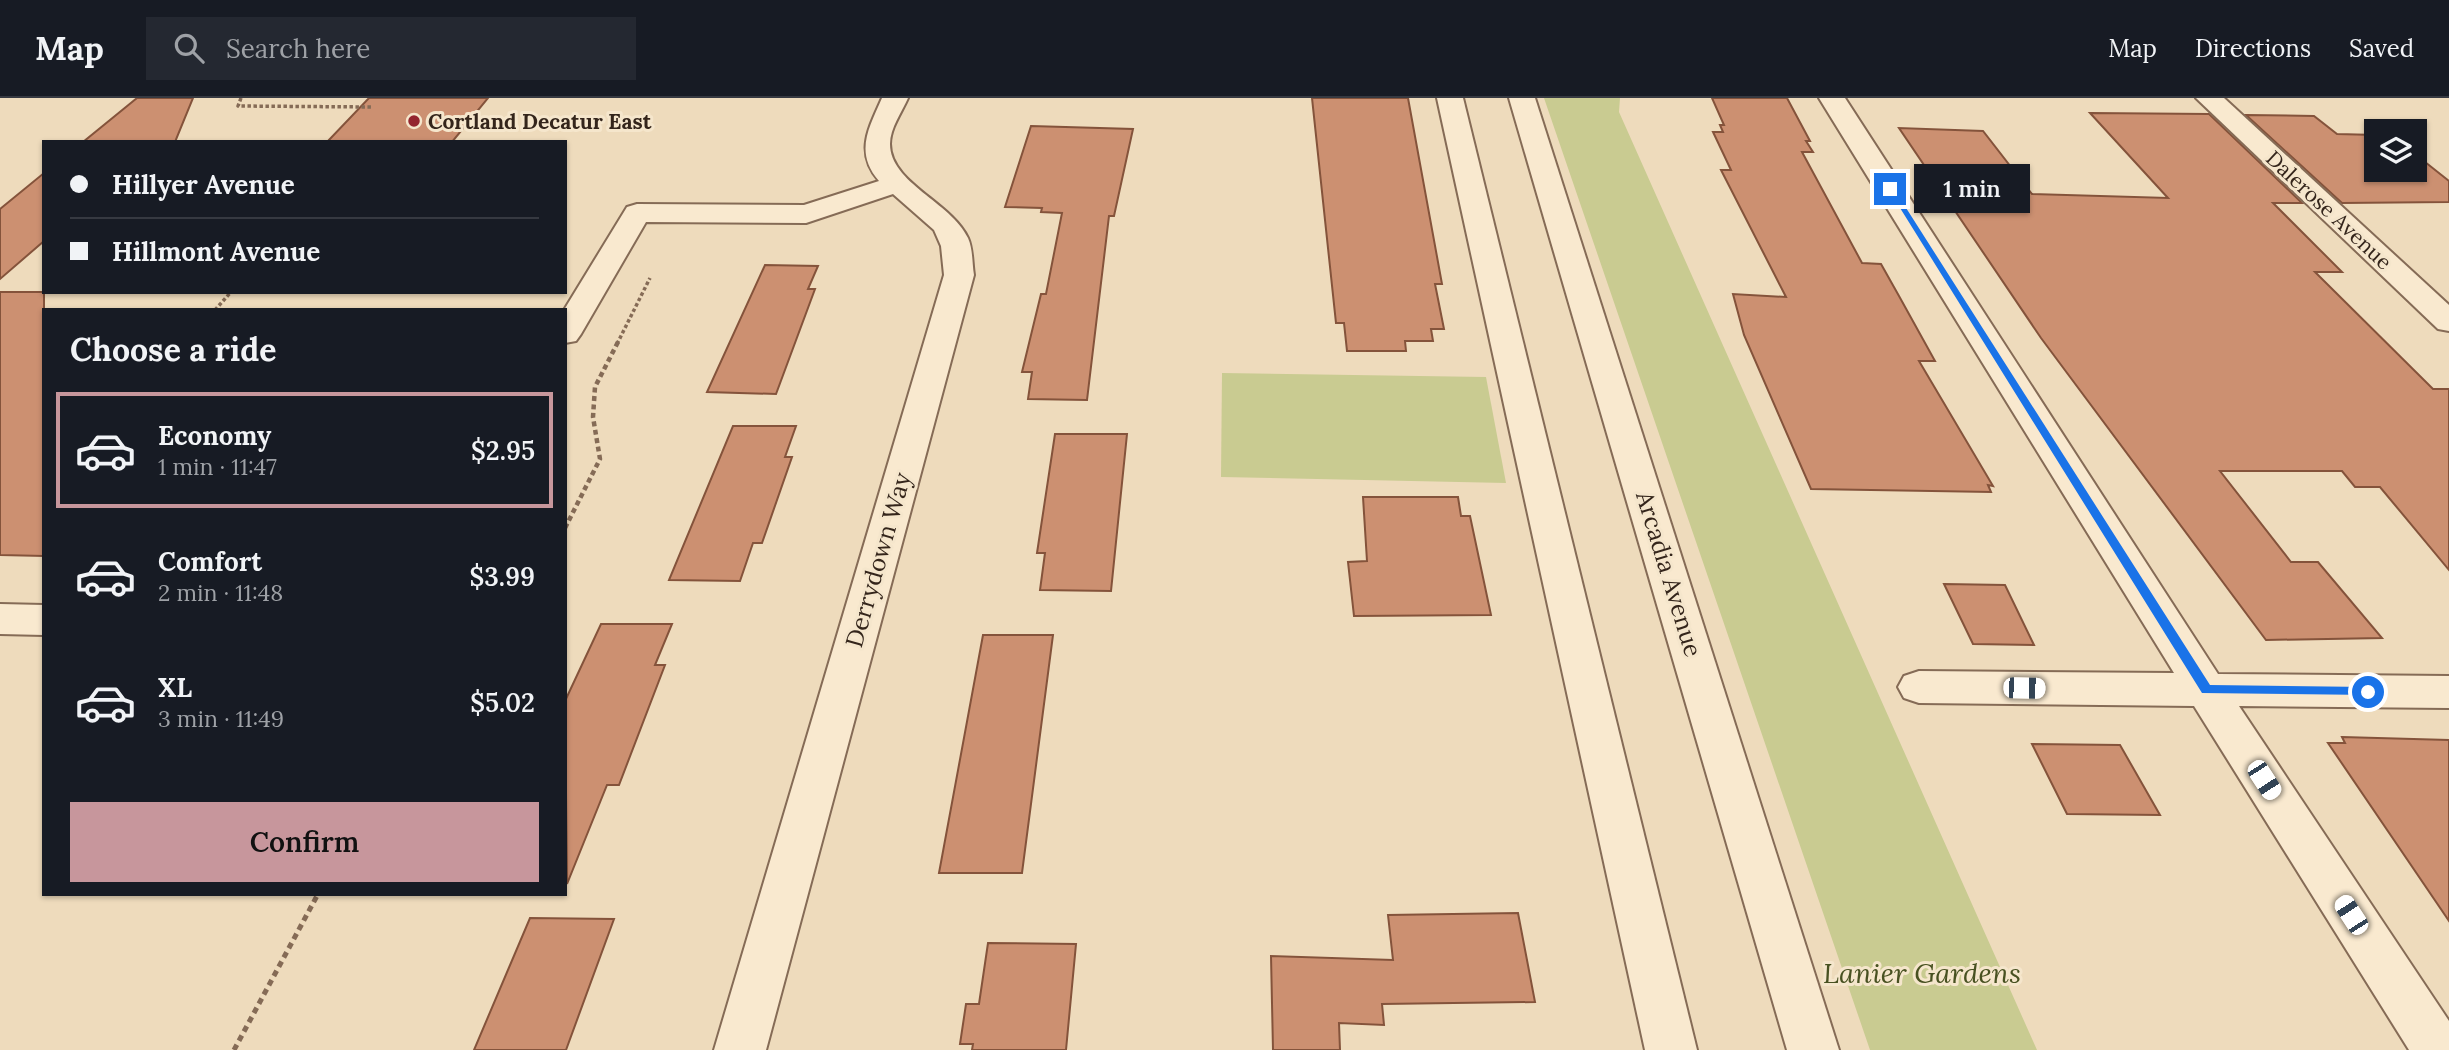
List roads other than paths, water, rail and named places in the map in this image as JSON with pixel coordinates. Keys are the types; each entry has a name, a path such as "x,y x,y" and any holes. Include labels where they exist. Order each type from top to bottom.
{"street":[{"name":"Derrydown Way","path":"740,1050 959,275 953,236 929,209 897,184 879,162 877,142 895,98"},
{"path":"1450,98 1671,1050"},
{"name":"Arcadia Avenue","path":"1522,98 1813,1050"},
{"path":"1832,98 2206,690 2438,1050"},
{"name":"Dalerose Avenue","path":"2209,98 2449,322"},
{"path":"567,331 637,213 806,214 897,184"},
{"path":"0,620 42,620"},
{"path":"1919,687 2449,692"}],"place":[{"name":"Cortland Decatur East","path":"414,121"}],"park label":[{"name":"Lanier Gardens","path":"1922,973"}]}
